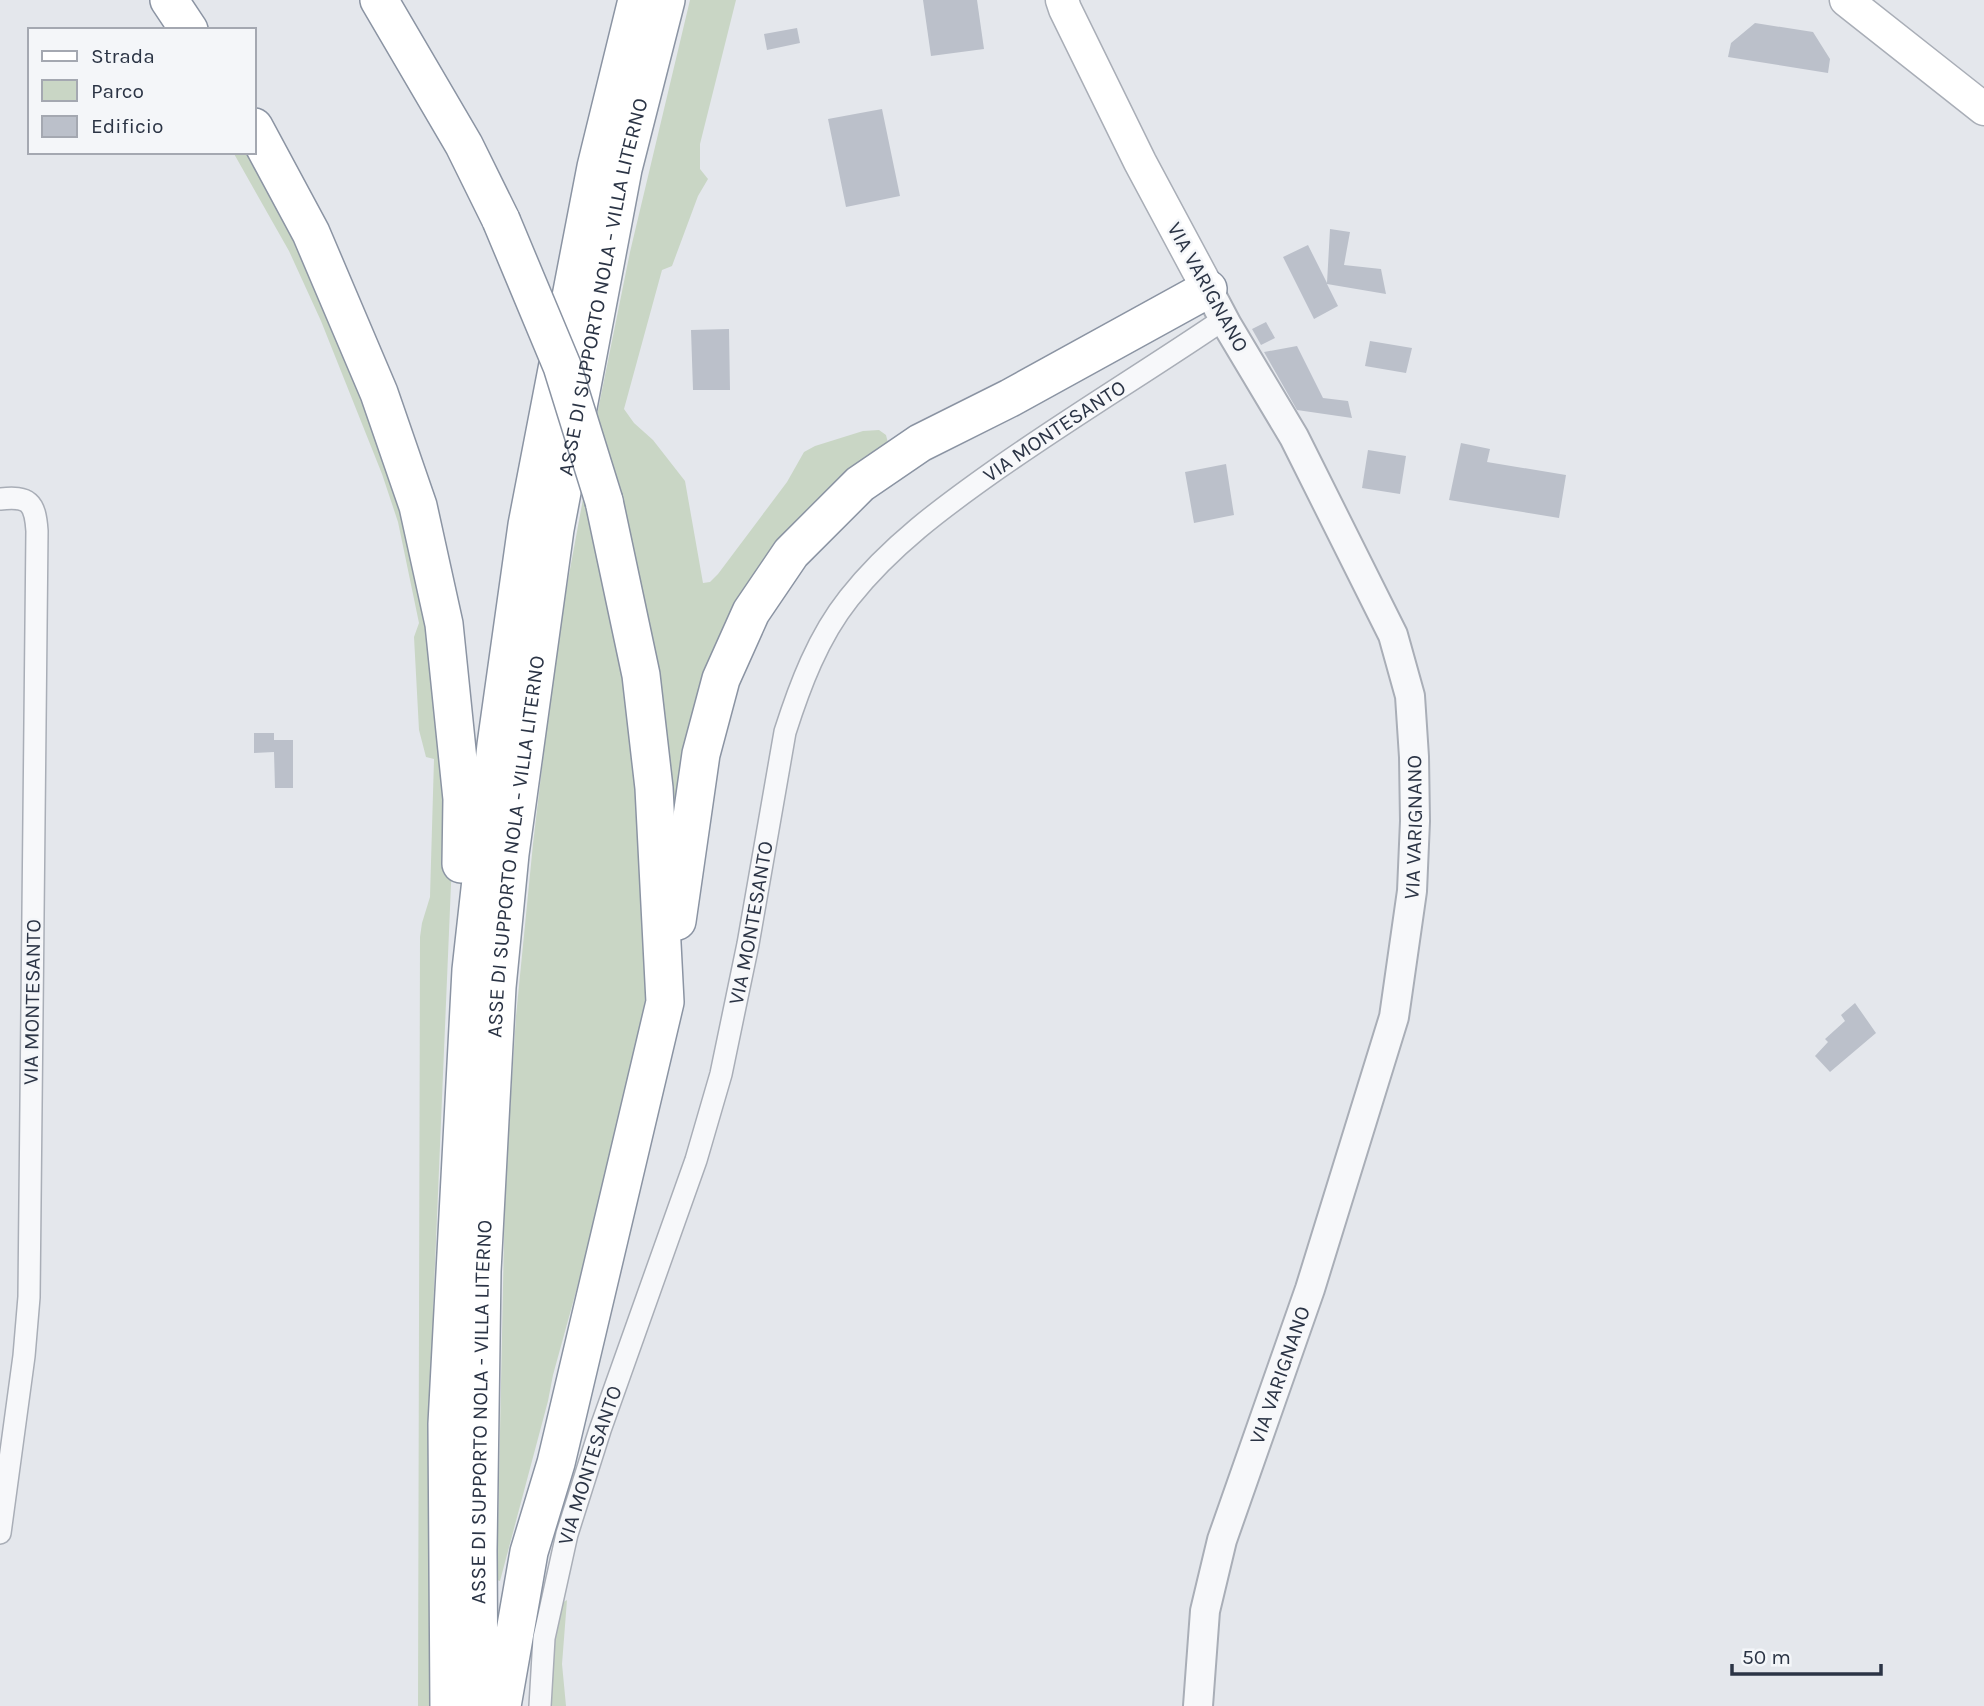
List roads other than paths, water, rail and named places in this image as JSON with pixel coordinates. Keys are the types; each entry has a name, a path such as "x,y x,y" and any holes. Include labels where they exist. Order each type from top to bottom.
{"highway":[{"path":"169,0 188,28"},
{"name":"ASSE DI SUPPORTO NOLA - VILLA LITERNO","path":"449,1706 447,1424 475,928 496,745 527,525 596,167 637,0"},
{"name":"ASSE DI SUPPORTO NOLA - VILLA LITERNO","path":"479,1706 482,1272 497,987 510,854 555,529 623,169 666,0"},
{"path":"384,8 464,145 501,220 562,366 604,501 641,675 654,788 665,1002"},
{"path":"256,131 311,233 379,393 418,506 444,624 462,799 460,868 475,928"},
{"path":"502,1706 529,1552 556,1464 665,1002 701,754 721,679 751,612 791,553 860,484 920,443 1010,398 1216,304"}],"main road":[{"name":"VIA VARIGNANO","path":"1062,0 1140,162 1216,304"},
{"path":"1846,0 1984,109"}],"street":[{"name":"VIA MONTESANTO","path":"540,1706 544,1638 567,1534 604,1417 696,1160 720,1074 748,944 785,732 819,645 849,598 921,524 1216,304"},
{"name":"VIA VARIGNANO","path":"1198,1706 1205,1611 1222,1540 1310,1289 1394,1017 1412,891 1415,821 1410,696 1393,635 1294,437 1216,304"},
{"name":"VIA MONTESANTO","path":"0,499 18,497 27,501 33,508 37,531 28,1307 0,1533"}]}
